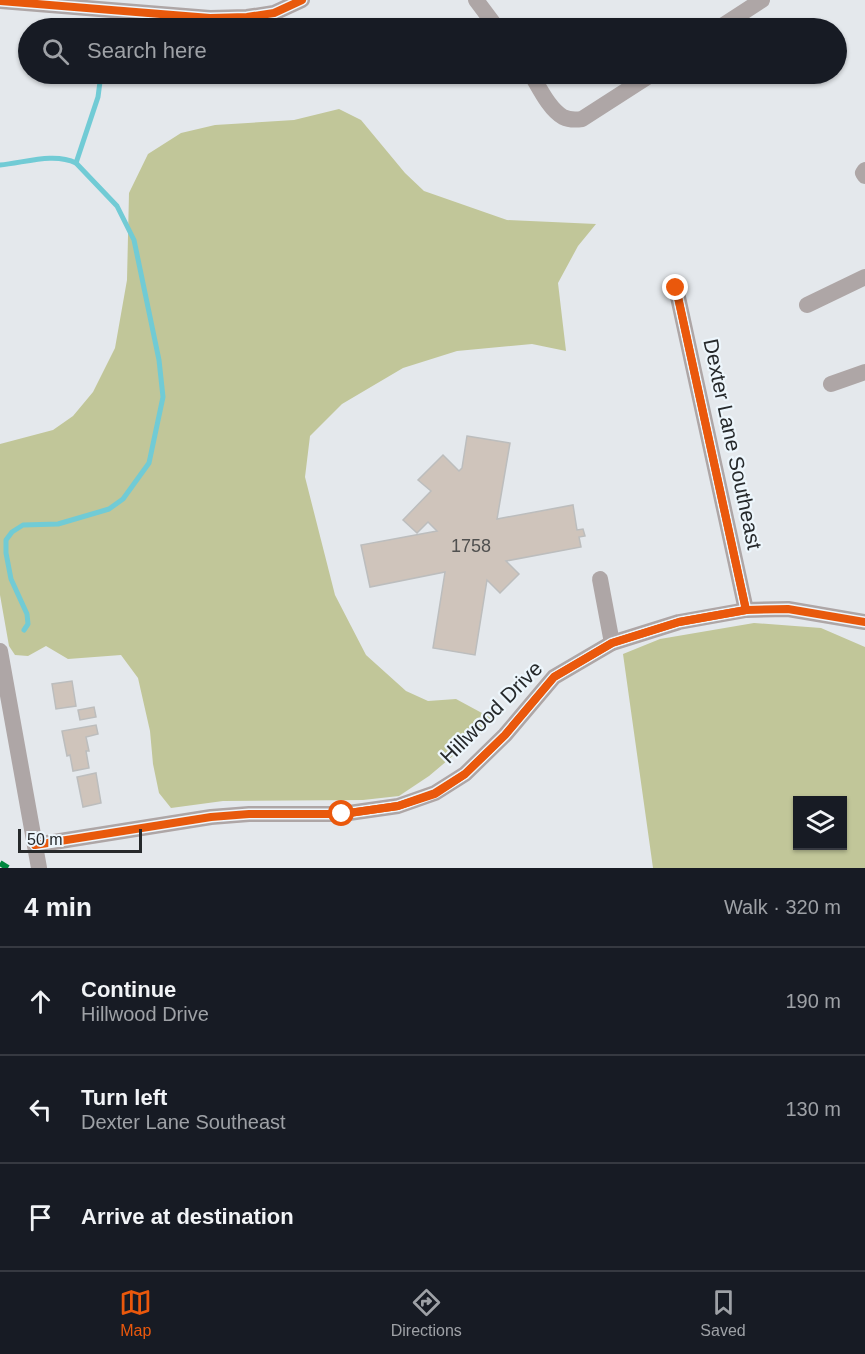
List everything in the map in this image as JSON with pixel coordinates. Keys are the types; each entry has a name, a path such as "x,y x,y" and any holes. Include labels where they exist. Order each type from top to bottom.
{"street":[{"path":"0,2 210,18 247,17 274,13 302,0"},
{"path":"476,0 490,18"},
{"path":"734,18 762,0"},
{"path":"537,84 551,106 562,117 572,120 582,119 636,84"},
{"path":"865,170 863,173 865,176"},
{"path":"807,305 865,277"},
{"name":"Dexter Lane Southeast","path":"676,288 746,610"},
{"path":"831,384 865,372"},
{"path":"600,579 612,643"},
{"name":"Hillwood Drive","path":"35,844 211,817 249,814 342,814 398,806 435,794 465,774 505,735 554,677 612,643 679,622 746,610 788,609 865,622"},
{"path":"0,651 39,868"}],"green space":[{"path":"339,109 361,120 405,173 424,191 507,220 596,224 578,246 558,283 566,351 532,344 457,351 403,368 342,404 310,436 305,477 335,595 366,655 406,691 428,701 456,699 493,719 486,728 429,776 399,796 363,800 223,801 171,808 159,793 150,731 138,678 121,655 68,659 46,646 28,656 15,655 9,646 0,595 0,444 53,430 73,416 93,392 115,348 127,280 129,193 148,154 181,133 215,125 294,120"},
{"path":"754,623 821,628 865,647 865,868 653,868 623,654 660,639"}],"building":[{"path":"467,436 510,443 497,519 573,505 577,530 583,529 585,536 579,537 581,547 506,561 519,574 500,593 487,580 475,655 433,648 445,572 370,587 361,545 437,531 428,522 417,533 403,520 431,491 418,480 443,455 459,471 462,468"},
{"path":"72,681 76,706 56,709 52,684"},
{"path":"94,707 96,717 80,720 78,710"},
{"path":"96,725 98,734 86,737 89,768 73,771 70,755 67,756 62,731"},
{"path":"96,773 101,803 83,807 77,777"}],"waterway":[{"path":"24,630 28,624 27,614 11,579 6,540 12,532 23,525 58,524 109,509 123,499 149,463 163,397 159,360 134,240 117,206 76,163 98,97 100,84"},
{"path":"0,165 49,158 76,163"}],"marked path":[{"path":"0,863 8,868"}],"cycle path":[{"path":"0,1 210,18 247,17 274,13 302,0"},
{"path":"676,288 746,610"},
{"path":"35,845 211,817 249,814 342,814 398,806 435,793 465,774 505,735 554,677 612,643 679,622 746,610 788,609 865,622"}],"route":[{"path":"342,814 398,806 435,794 465,774 505,735 554,677 612,643 679,622 746,610 676,288"}]}
